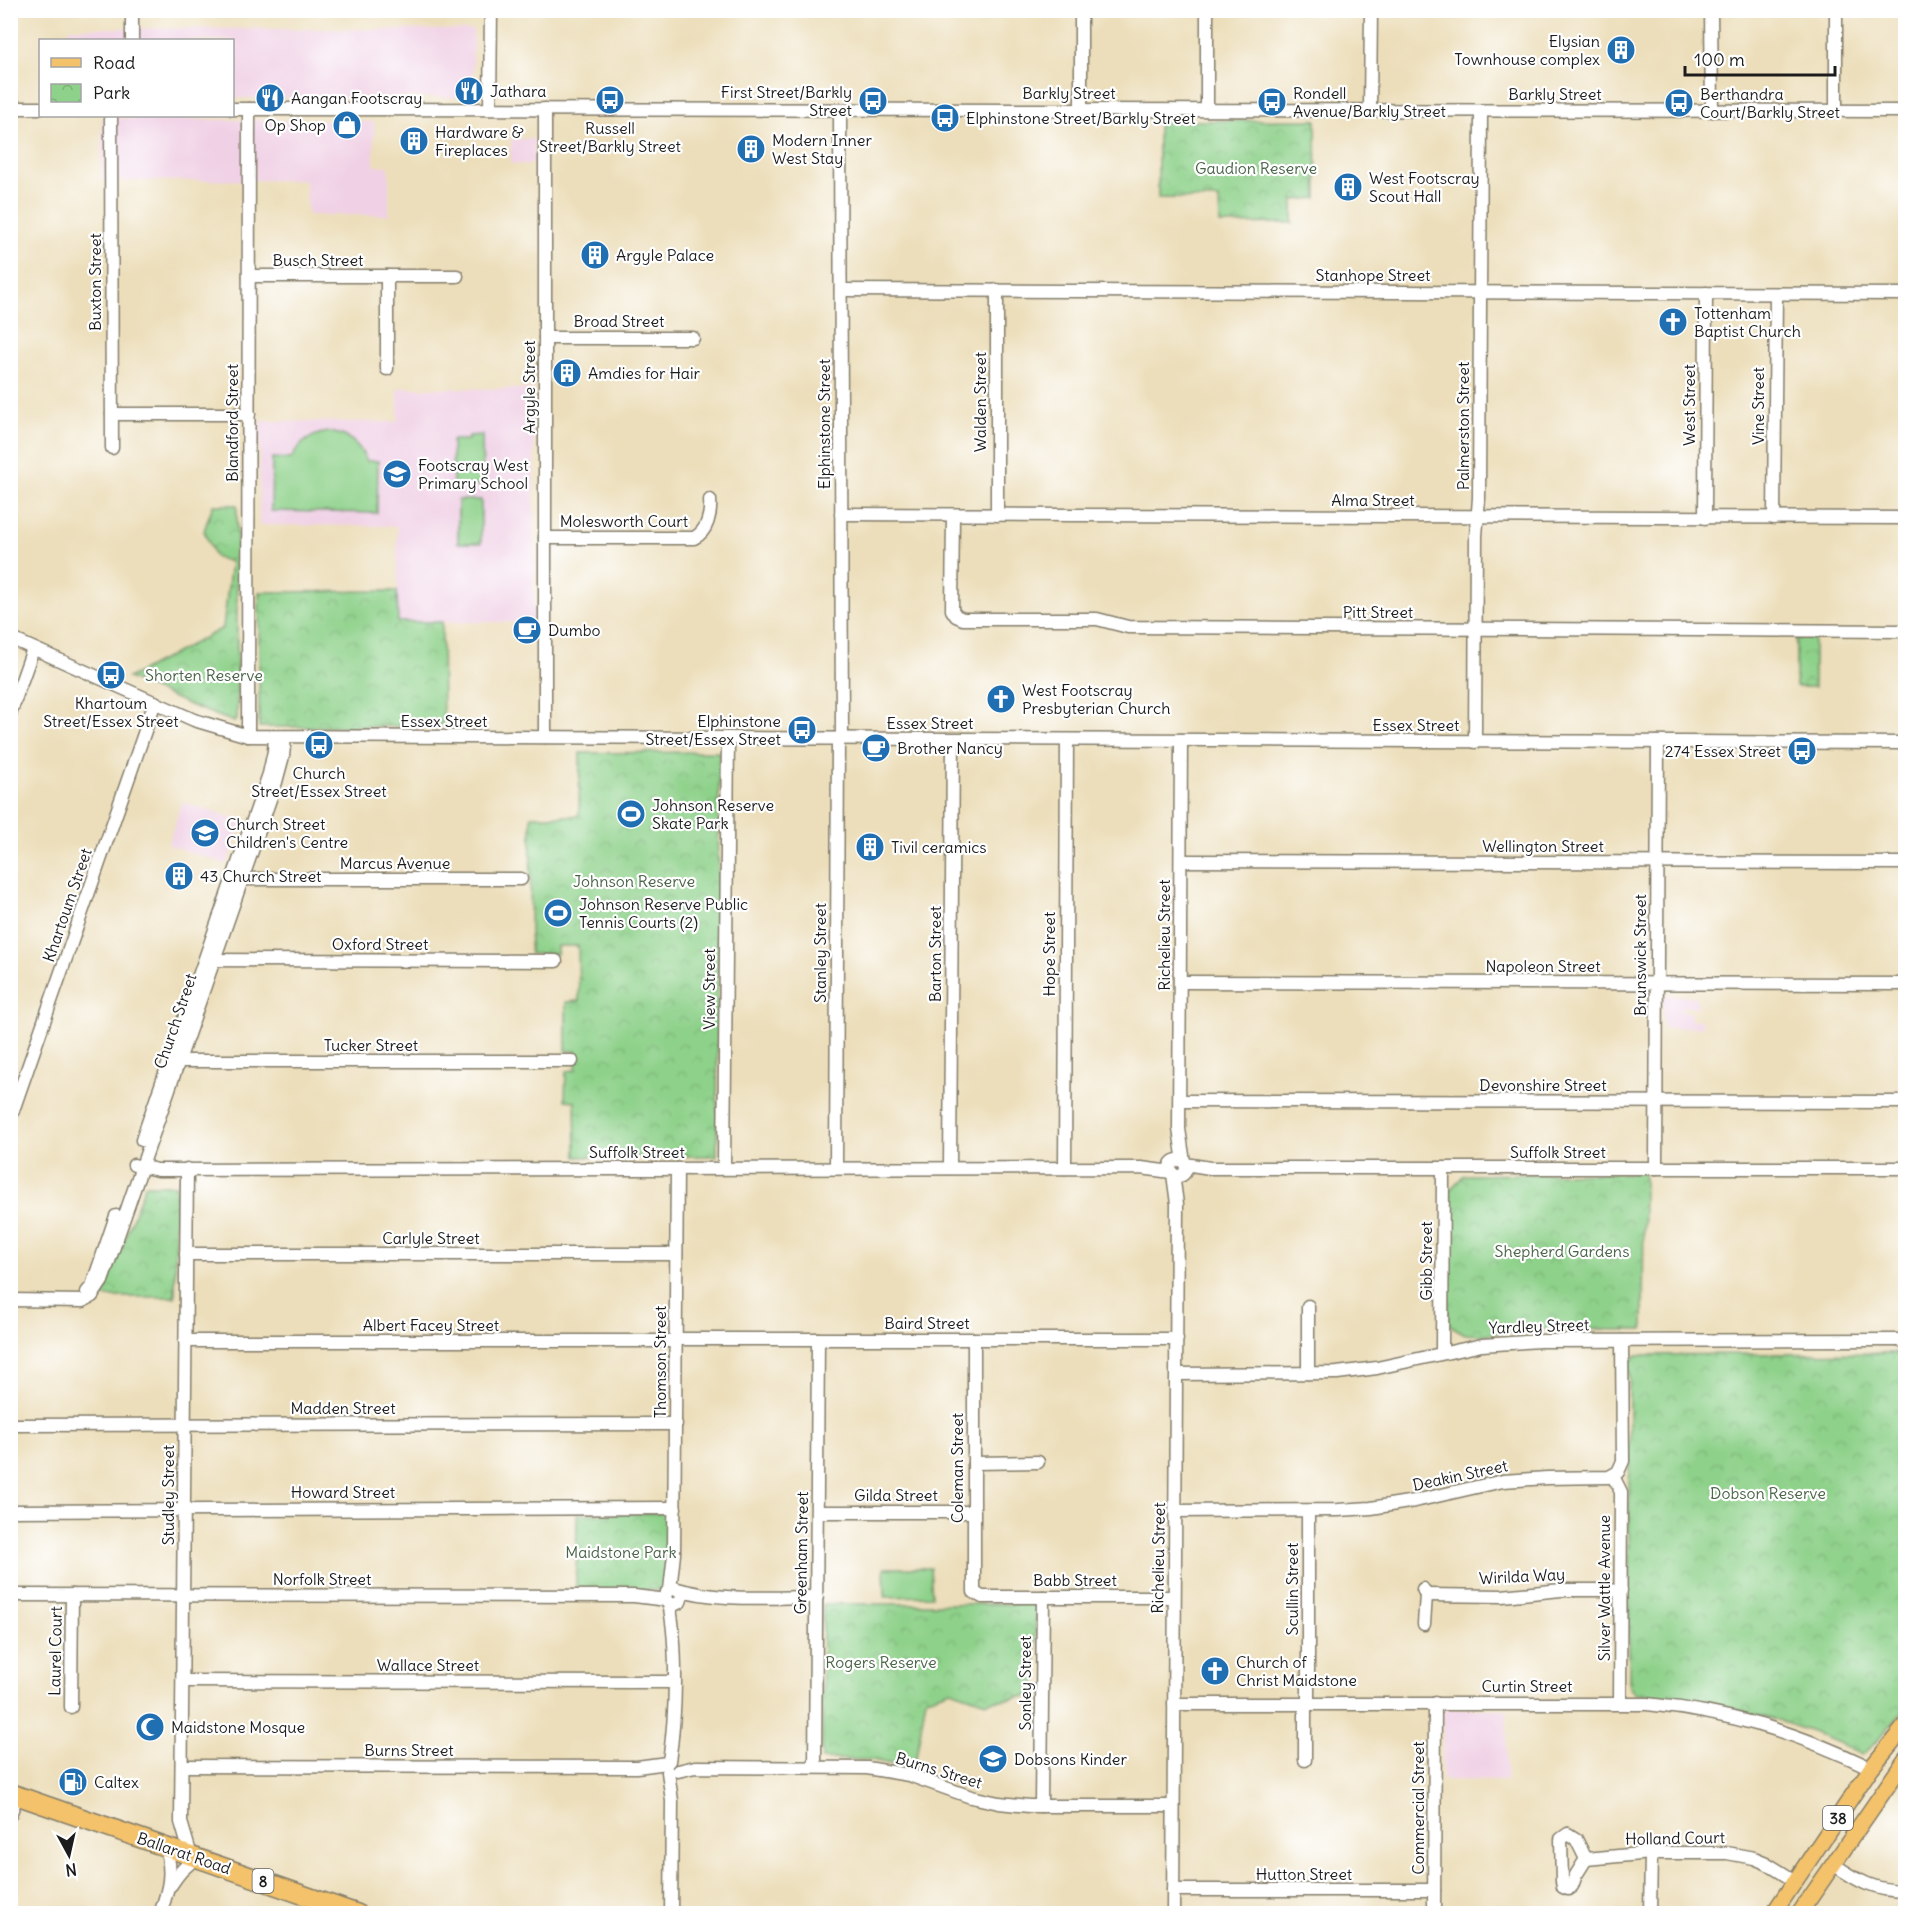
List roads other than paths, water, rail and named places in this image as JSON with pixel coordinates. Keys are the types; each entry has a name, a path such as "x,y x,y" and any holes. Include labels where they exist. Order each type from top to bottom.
{"highway":[{"name":"Ballarat Road","path":"14,1795 358,1914"}],"main road":[{"name":"38","path":"1773,1914 1871,1768 1904,1728"},
{"name":"38","path":"1799,1914 1905,1759"},
{"path":"1871,1768 1891,1779"},
{"path":"1805,1866 1823,1878"}],"street":[{"path":"132,10 132,39"},
{"path":"490,109 491,10"},
{"path":"1081,10 1081,110"},
{"path":"1207,10 1207,110"},
{"path":"1370,110 1371,10"},
{"path":"1711,10 1712,111"},
{"path":"1836,10 1836,111"},
{"path":"10,108 39,108"},
{"name":"Barkly Street","path":"234,109 1905,111"},
{"name":"Blandford Street","path":"248,736 249,109"},
{"name":"Argyle Street","path":"545,110 545,737"},
{"name":"Elphinstone Street","path":"840,110 840,739"},
{"name":"Palmerston Street","path":"1475,742 1481,111"},
{"name":"Buxton Street","path":"111,117 112,448"},
{"name":"Busch Street","path":"249,276 457,276"},
{"name":"Busch Street","path":"387,276 387,369"},
{"name":"Stanhope Street","path":"840,290 1905,294"},
{"name":"Walden Street","path":"997,290 997,515"},
{"name":"West Street","path":"1705,518 1706,293"},
{"name":"Vine Street","path":"1774,518 1776,294"},
{"name":"Broad Street","path":"545,338 693,338"},
{"path":"112,414 249,414"},
{"name":"Molesworth Court","path":"545,538 694,538 701,533 710,517 710,500"},
{"name":"Alma Street","path":"841,514 1905,518"},
{"name":"Pitt Street","path":"953,514 952,610 958,618 1097,619 1128,627 1905,630"},
{"name":"Essex Street","path":"10,638 212,726 248,736 1905,743"},
{"path":"10,714 33,648"},
{"name":"Khartoum Street","path":"10,1119 155,702"},
{"name":"Church Street","path":"10,1300 77,1299 92,1286 138,1166 237,879 280,768 280,737"},
{"name":"View Street","path":"724,1168 728,738"},
{"name":"Stanley Street","path":"836,1168 840,739"},
{"name":"Barton Street","path":"950,1168 952,740"},
{"name":"Hope Street","path":"1065,1168 1066,740"},
{"name":"Richelieu Street","path":"1173,1914 1181,740"},
{"name":"Brunswick Street","path":"1656,1168 1658,742"},
{"name":"Wellington Street","path":"1180,861 1905,863"},
{"name":"Marcus Avenue","path":"237,879 521,879"},
{"name":"Oxford Street","path":"209,960 556,961"},
{"name":"Napoleon Street","path":"1180,982 1905,984"},
{"name":"Tucker Street","path":"174,1061 572,1061"},
{"name":"Devonshire Street","path":"1180,1101 1905,1102"},
{"name":"Suffolk Street","path":"138,1166 158,1170 1905,1168"},
{"name":"Studley Street","path":"187,1169 182,1822 194,1857"},
{"name":"Thomson Street","path":"671,1914 677,1169"},
{"name":"Gibb Street","path":"1442,1353 1443,1169"},
{"name":"Carlyle Street","path":"186,1254 676,1254"},
{"path":"1308,1306 1308,1373"},
{"name":"Greenham Street","path":"815,1767 818,1339"},
{"name":"Baird Street","path":"676,1340 1177,1339"},
{"name":"Albert Facey Street","path":"185,1341 676,1340"},
{"name":"Coleman Street","path":"974,1340 973,1587 977,1594"},
{"name":"Yardley Street","path":"1177,1374 1337,1373 1377,1368 1482,1345 1513,1342 1905,1340"},
{"path":"1613,1476 1620,1470 1623,1461 1622,1341"},
{"name":"Madden Street","path":"10,1425 676,1424"},
{"path":"974,1463 1038,1462"},
{"name":"Deakin Street","path":"1175,1511 1349,1510 1395,1505 1503,1481 1613,1476"},
{"name":"Silver Wattle Avenue","path":"1613,1476 1621,1492 1620,1703"},
{"name":"Howard Street","path":"10,1511 239,1511 254,1508 675,1508"},
{"name":"Scullin Street","path":"1305,1760 1308,1511"},
{"name":"Gilda Street","path":"818,1512 973,1512"},
{"name":"Wirilda Way","path":"1424,1624 1424,1592 1502,1596 1561,1590 1621,1590"},
{"name":"Babb Street","path":"977,1594 991,1597 1174,1597"},
{"name":"Norfolk Street","path":"10,1595 817,1598"},
{"name":"Laurel Court","path":"71,1707 72,1595"},
{"name":"Sonley Street","path":"1041,1806 1043,1597"},
{"name":"Wallace Street","path":"183,1681 674,1682"},
{"name":"Commercial Street","path":"1434,1914 1435,1703"},
{"name":"Curtin Street","path":"1174,1704 1620,1703 1678,1707 1753,1722 1812,1741 1871,1768"},
{"name":"Burns Street","path":"182,1766 867,1768 916,1778 984,1801 1041,1806 1173,1806"},
{"path":"10,1815 14,1795"},
{"name":"Studley Street","path":"167,1848 182,1822"},
{"path":"160,1914 168,1889 170,1864 167,1848"},
{"path":"1650,1914 1651,1853"},
{"name":"Holland Court","path":"1586,1859 1651,1853 1739,1854 1766,1863 1795,1881"},
{"path":"168,1889 180,1871 194,1857"},
{"path":"1833,1864 1866,1885 1905,1891"},
{"name":"Hutton Street","path":"1173,1890 1434,1890"}],"place":[{"name":"Elysian Townhouse complex","path":"1621,50"},
{"name":"Jathara","path":"469,91"},
{"name":"Aangan Footscray","path":"270,98"},
{"name":"Russell Street/Barkly Street","path":"610,100"},
{"name":"First Street/Barkly Street","path":"873,101"},
{"name":"Rondell Avenue/Barkly Street","path":"1272,102"},
{"name":"Berthandra Court/Barkly Street","path":"1679,103"},
{"name":"Elphinstone Street/Barkly Street","path":"945,118"},
{"name":"Op Shop","path":"347,125"},
{"name":"Hardware & Fireplaces","path":"414,141"},
{"name":"Modern Inner West Stay","path":"751,149"},
{"name":"West Footscray Scout Hall","path":"1348,187"},
{"name":"Argyle Palace","path":"595,255"},
{"name":"Tottenham Baptist Church","path":"1673,322"},
{"name":"Amdies for Hair","path":"567,373"},
{"name":"Footscray West Primary School","path":"397,474"},
{"name":"Dumbo","path":"527,630"},
{"name":"Khartoum Street/Essex Street","path":"111,675"},
{"name":"West Footscray Presbyterian Church","path":"1001,699"},
{"name":"Elphinstone Street/Essex Street","path":"802,730"},
{"name":"Church Street/Essex Street","path":"319,745"},
{"name":"Brother Nancy","path":"876,748"},
{"name":"274 Essex Street","path":"1802,751"},
{"name":"Johnson Reserve Skate Park","path":"631,814"},
{"name":"Church Street Children's Centre","path":"205,833"},
{"name":"Tivil ceramics","path":"870,847"},
{"name":"43 Church Street","path":"179,876"},
{"name":"Johnson Reserve Public Tennis Courts (2)","path":"558,913"},
{"name":"Church of Christ Maidstone","path":"1215,1671"},
{"name":"Maidstone Mosque","path":"150,1727"},
{"name":"Dobsons Kinder","path":"993,1759"},
{"name":"Caltex","path":"73,1782"}],"park label":[{"name":"Gaudion Reserve","path":"1256,168"},
{"name":"Shorten Reserve","path":"204,675"},
{"name":"Johnson Reserve","path":"634,881"},
{"name":"Shepherd Gardens","path":"1562,1251"},
{"name":"Dobson Reserve","path":"1768,1493"},
{"name":"Maidstone Park","path":"621,1552"},
{"name":"Rogers Reserve","path":"881,1662"}]}
